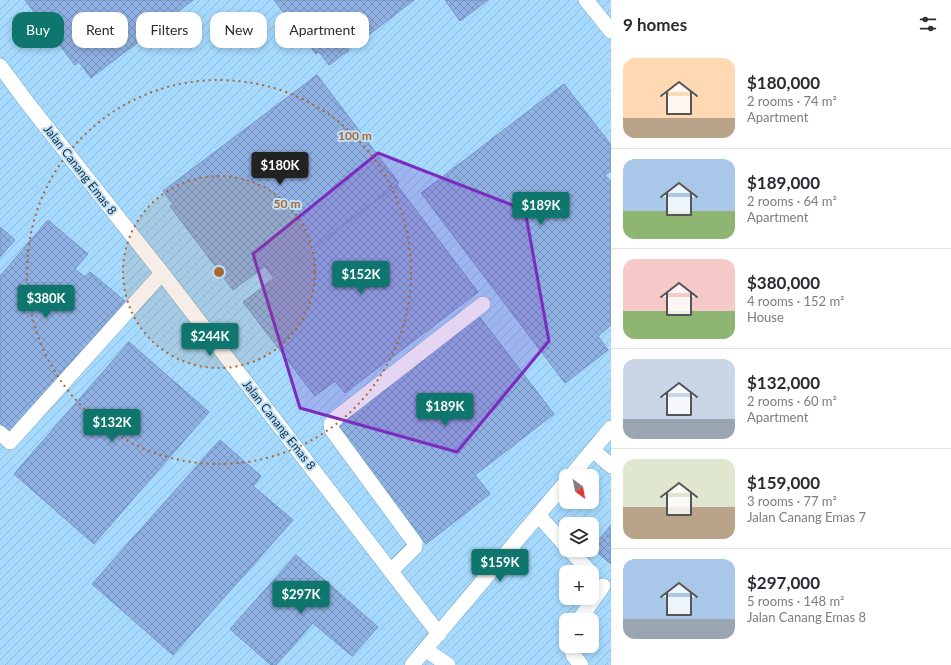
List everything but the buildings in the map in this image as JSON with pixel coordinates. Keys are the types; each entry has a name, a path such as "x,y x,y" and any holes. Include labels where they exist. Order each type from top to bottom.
{"street":[{"path":"586,0 611,31"},
{"name":"Jalan Canang Emas 8","path":"0,66 162,273 439,634"},
{"path":"0,433 10,442 162,273"},
{"path":"391,571 415,548 415,543 332,430 331,424 336,418 483,304"},
{"path":"577,469 611,428"},
{"path":"593,450 611,465"},
{"path":"412,665 559,491"},
{"path":"539,516 559,538"},
{"path":"576,557 584,565"},
{"path":"586,613 607,591 599,582"},
{"path":"426,650 448,665"},
{"path":"573,653 581,665"}],"highlighted area":[{"path":"378,153 525,210 549,341 457,452 300,408 253,254"}],"shaded area":[{"path":"0,0 611,0 611,665 0,665"}]}
